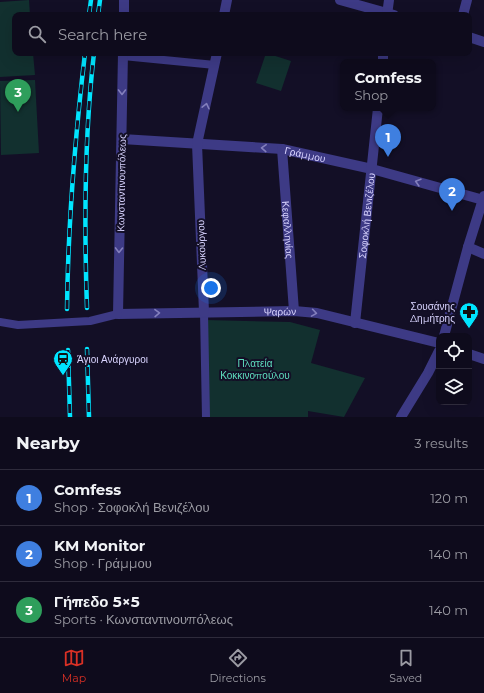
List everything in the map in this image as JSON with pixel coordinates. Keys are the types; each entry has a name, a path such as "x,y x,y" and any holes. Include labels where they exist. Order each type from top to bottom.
{"street":[{"path":"124,0 124,12"},
{"path":"225,12 227,0"},
{"path":"340,0 383,12"},
{"path":"389,0 390,12"},
{"path":"464,12 467,0"},
{"path":"472,38 484,42"},
{"name":"Κωνσταντινουπόλεως","path":"118,314 123,56"},
{"path":"140,56 215,65"},
{"path":"197,144 216,56"},
{"name":"Σοφοκλή Βενιζέλου","path":"355,323 378,111"},
{"name":"Γράμμου","path":"122,139 282,149 372,169 483,198"},
{"name":"Λυκούργου","path":"197,144 204,312 206,417"},
{"name":"Κεφαλληνίας","path":"282,149 294,311"},
{"path":"445,333 483,198"},
{"path":"468,247 484,254"},
{"name":"Ψαρών","path":"118,314 294,311 317,313 436,343"},
{"path":"0,322 18,325 90,321 118,314"},
{"path":"472,355 484,359"},
{"path":"401,417 436,357"}],"green space":[{"path":"29,0 30,12 12,12 12,56 33,56 35,75 0,77 0,2"},
{"path":"265,56 275,56 291,61 281,91 256,83"},
{"path":"35,80 39,153 1,155 0,81"},
{"name":"Πλατεία Κοκκινοπούλου","path":"205,320 290,322 320,330 311,363 365,378 344,417 308,411 308,417 206,417"}],"railway":[{"path":"89,12 91,0"},
{"path":"98,12 100,0"},
{"path":"67,309 73,181 85,56"},
{"path":"87,308 85,244 86,180 88,117 94,56"},
{"path":"87,349 89,417"},
{"path":"68,350 70,417"}],"place":[{"name":"Γήπεδο 5×5","path":"18,112"},
{"name":"Comfess","path":"388,157"},
{"name":"KM Monitor","path":"452,211"},
{"name":"Σουσάνης Δημήτρης","path":"469,329"},
{"name":"Άγιοι Ανάργυροι","path":"63,376"}]}
